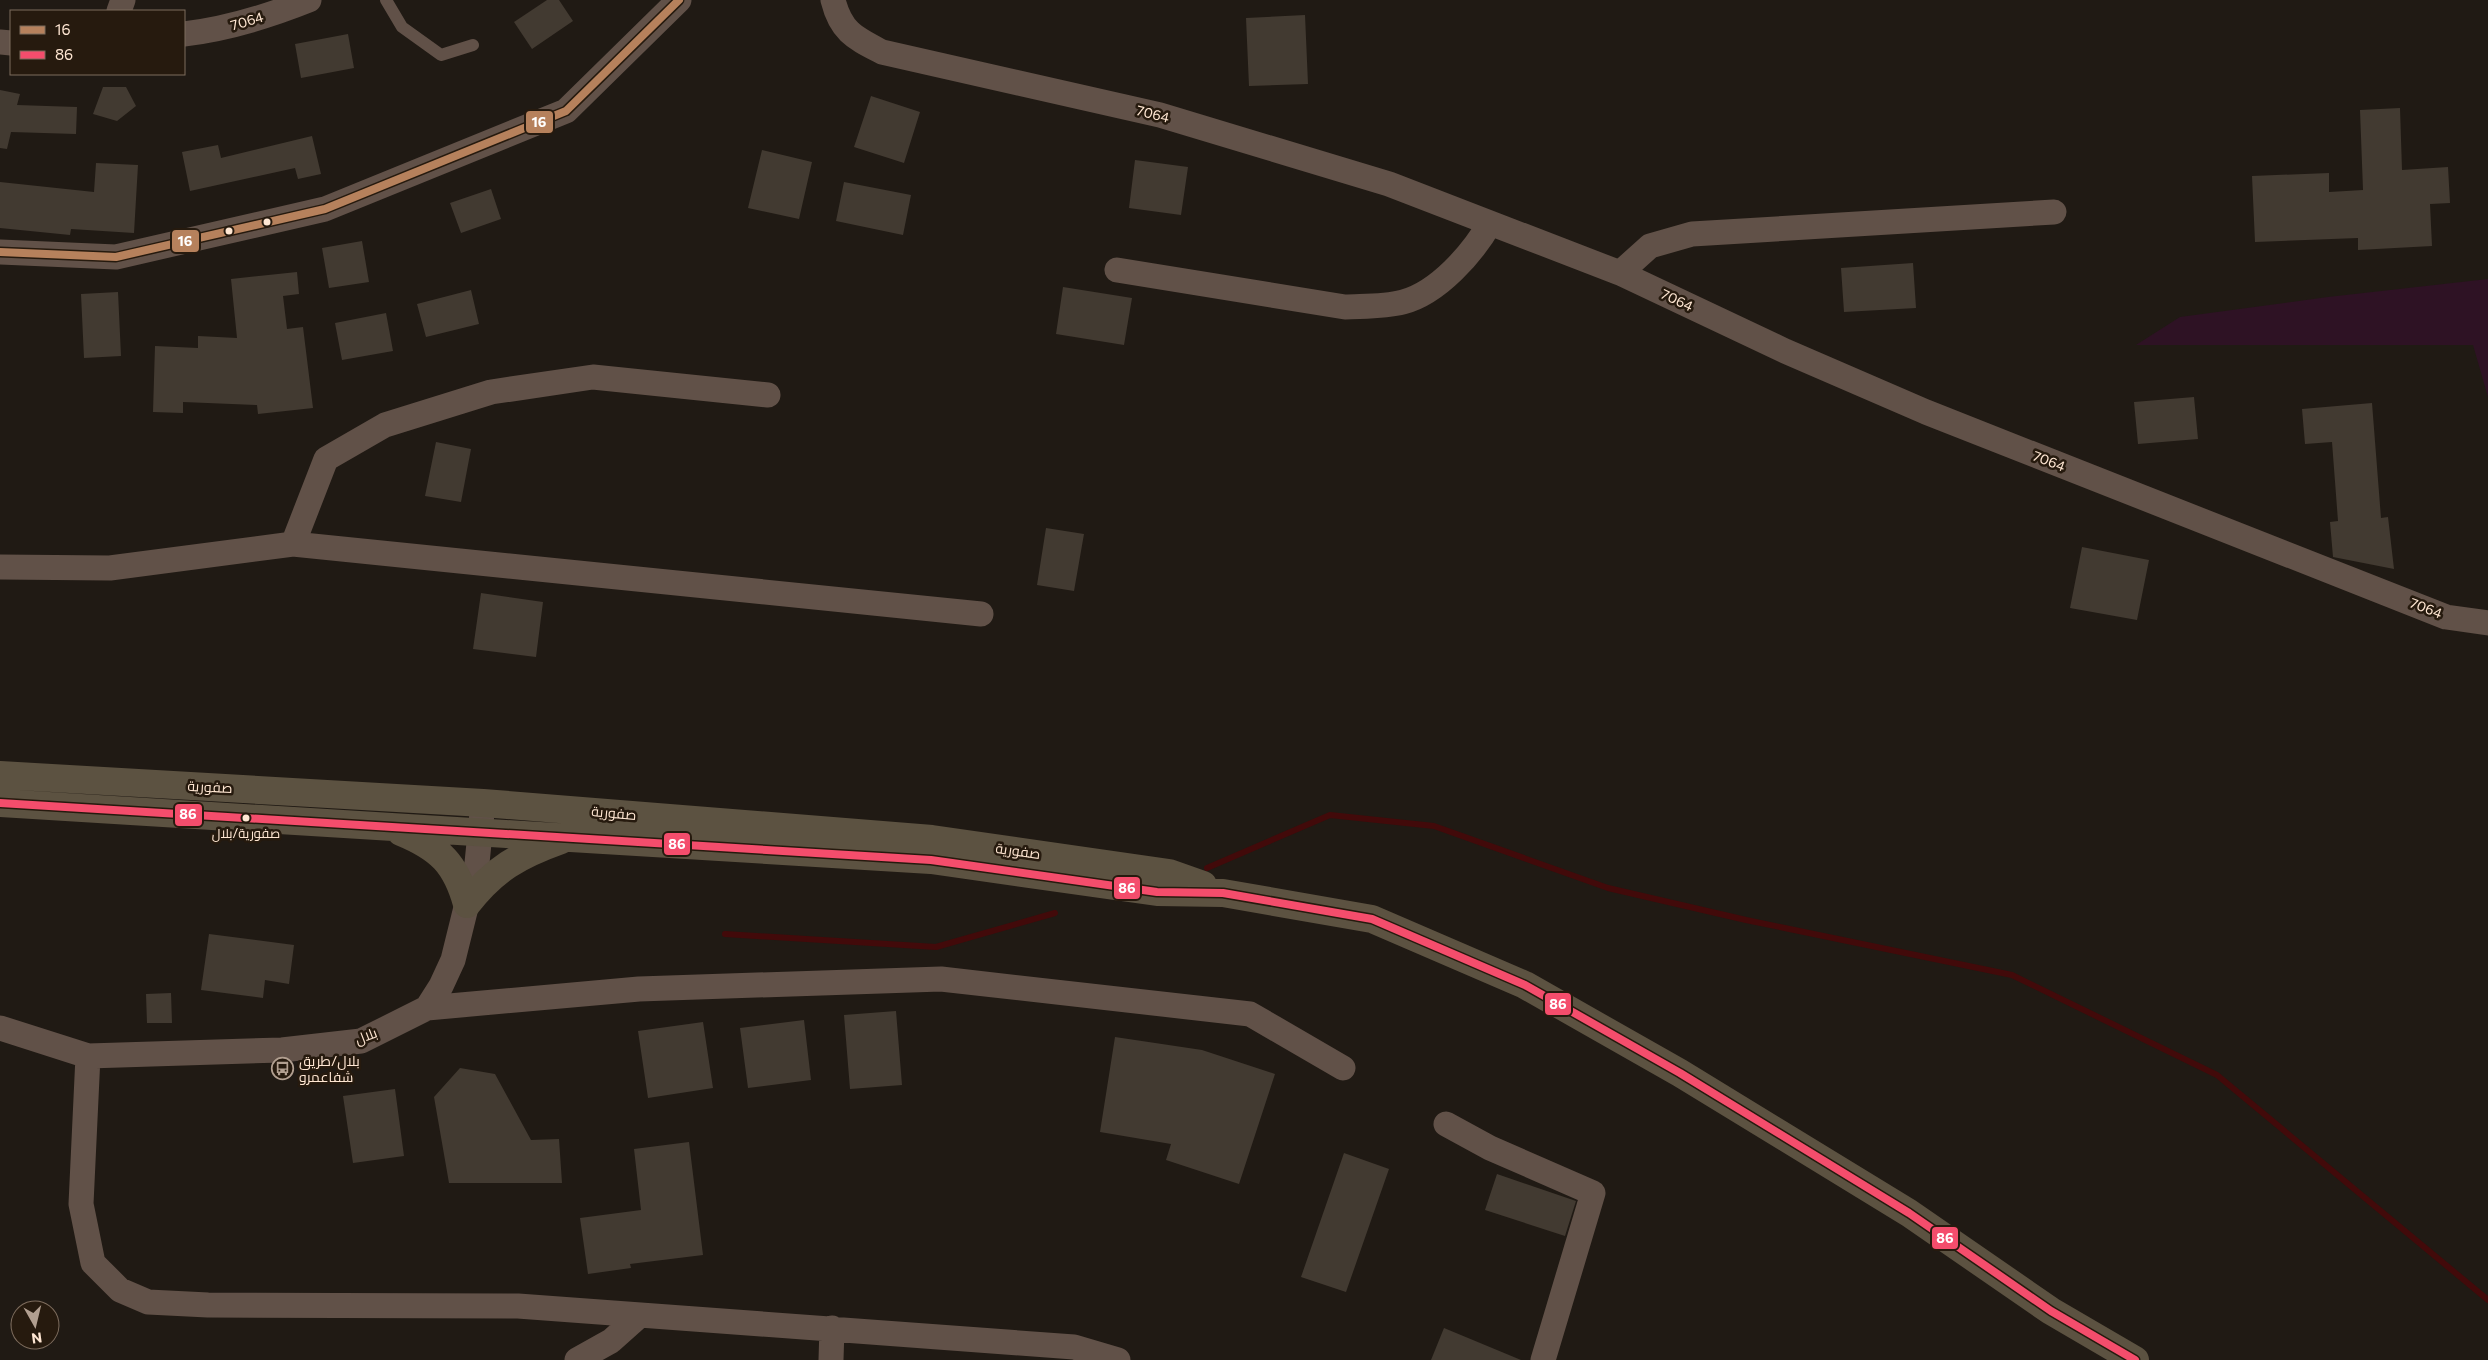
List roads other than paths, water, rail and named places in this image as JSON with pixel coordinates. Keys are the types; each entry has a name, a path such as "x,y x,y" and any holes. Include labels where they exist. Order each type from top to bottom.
{"main road":[{"name":"صفورية","path":"0,775 483,803 932,839 1169,873 1223,893"},
{"name":"صفورية","path":"0,803 931,860 1157,892 1223,893 1372,919 1525,985 1680,1073 1908,1213 2052,1311"},
{"path":"392,827 419,839 441,854 461,882 467,904"},
{"path":"467,904 484,882 506,865 534,850 566,838"},
{"path":"2052,1311 2110,1360"},
{"path":"2052,1311 2136,1360"}],"street":[{"name":"7064","path":"185,34 215,30 280,12 309,0"},
{"path":"0,252 116,257 325,208 566,111 678,0"},
{"name":"7064","path":"833,0 837,18 852,37 882,52 1160,115 1389,184 1620,273 1785,351 1926,412 2446,617 2488,623"},
{"path":"1620,273 1650,246 1692,234 2054,212"},
{"path":"1117,270 1345,307 1377,306 1404,302 1431,288 1457,268 1476,248 1490,223"},
{"path":"293,544 326,459 384,425 491,392 593,376 768,395"},
{"path":"0,567 110,568 293,544 981,614"},
{"path":"427,1008 441,986 453,960 482,833 483,803"},
{"path":"427,1008 640,989 941,979 1250,1014 1343,1068"},
{"name":"بلال","path":"0,1028 88,1056 282,1050 361,1041 427,1008"},
{"path":"88,1056 81,1204 93,1263 120,1290 148,1302 208,1305 518,1306 1074,1347 1118,1360"},
{"path":"1446,1124 1490,1148 1593,1193 1543,1360"},
{"path":"577,1360 612,1341 639,1316"},
{"path":"831,1360 832,1328"}],"lane":[{"path":"386,0 402,26 441,55 473,44"}],"waterway":[{"path":"1207,868 1330,815 1434,826 1608,888 1746,920 2012,975 2217,1075 2488,1300"},
{"path":"725,934 936,947 1055,913"}],"place":[{"name":"صفورية/بلال","path":"246,818"},
{"name":"بلال/طريق شفاعمرو","path":"283,1069"}]}
